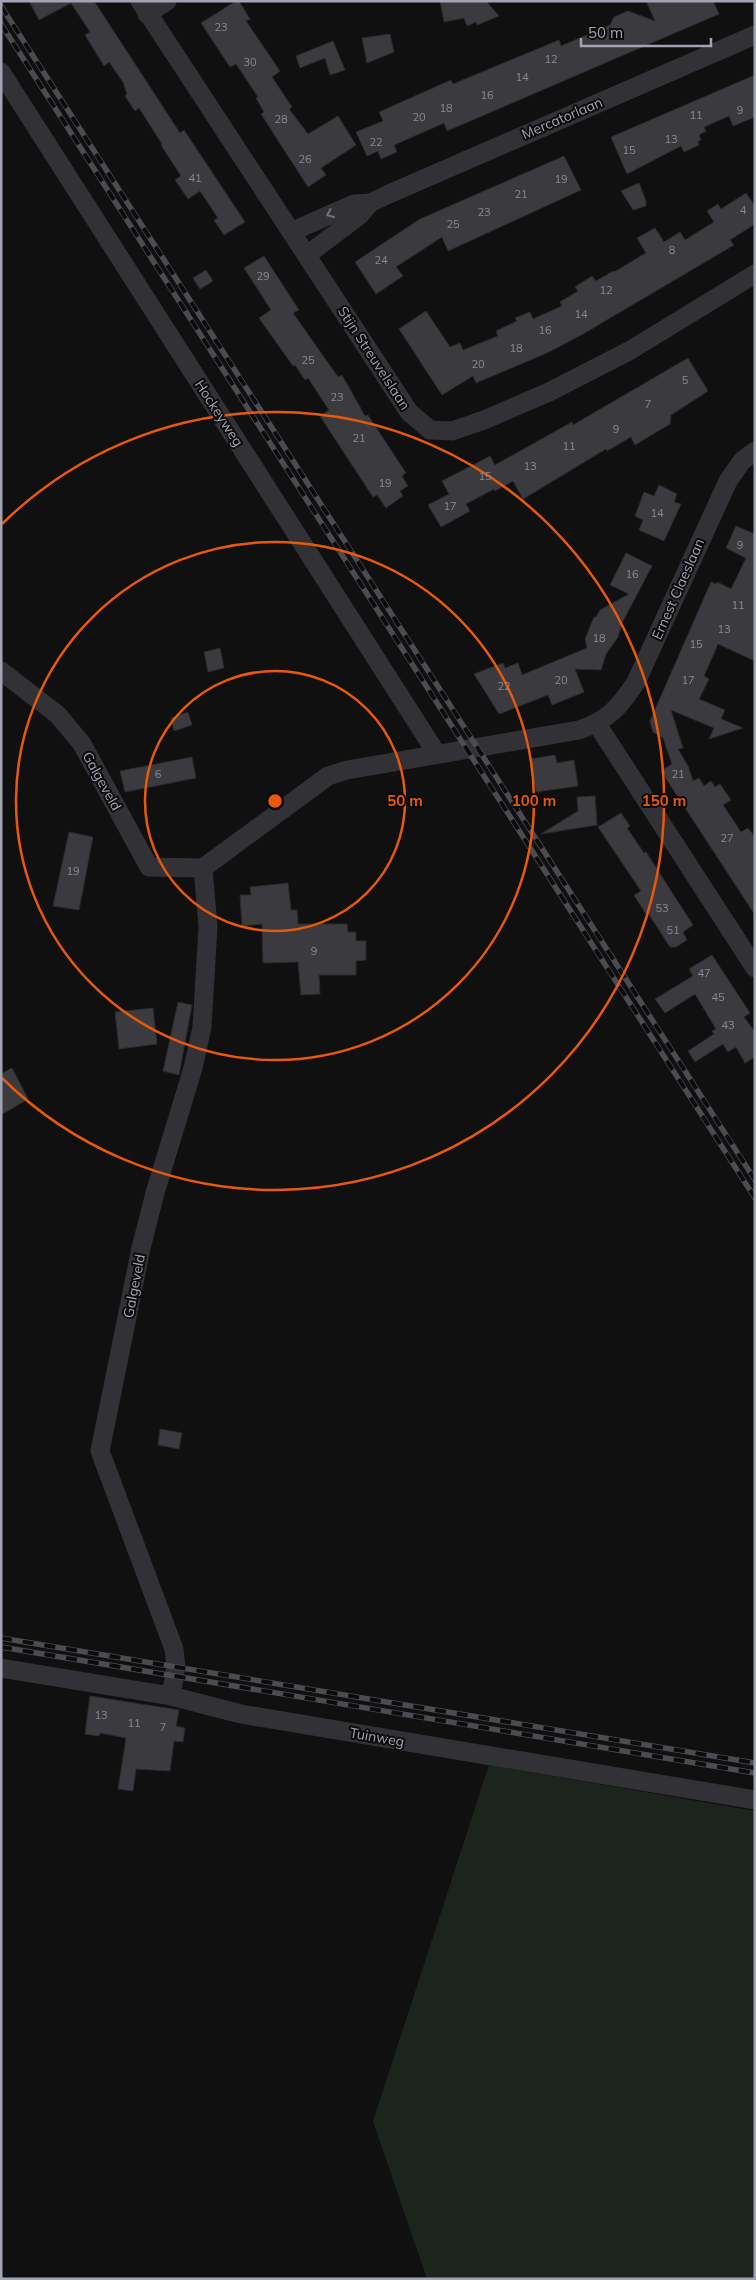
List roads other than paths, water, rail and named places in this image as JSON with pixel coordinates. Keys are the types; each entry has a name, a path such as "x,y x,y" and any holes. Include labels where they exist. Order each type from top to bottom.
{"street":[{"path":"144,8 167,1"},
{"name":"Stijn Streuvelslaan","path":"144,8 409,412 430,430 452,431 549,392 621,355 755,274"},
{"name":"Mercatorlaan","path":"291,232 354,204 370,204 755,34"},
{"name":"Hockeyweg","path":"1,72 437,754"},
{"name":"Mercatorlaan","path":"307,255 360,215 370,204"},
{"name":"Ernest Claeslaan","path":"437,754 579,730 597,724 614,712 636,682 728,481 742,461 755,451"},
{"name":"Galgeveld","path":"1,671 72,729 149,867 203,868 208,927 202,1027 193,1068 155,1193 141,1248 100,1451 174,1649 176,1667 171,1696"},
{"path":"597,724 755,968"},
{"path":"203,868 223,856 328,776 347,770 437,754"},
{"name":"Tuinweg","path":"1,1668 171,1696 241,1714 755,1800"}],"railway":[{"path":"1,6 755,1180"},
{"path":"1,24 755,1198"},
{"path":"1,1638 755,1763"},
{"path":"1,1647 755,1773"}]}
